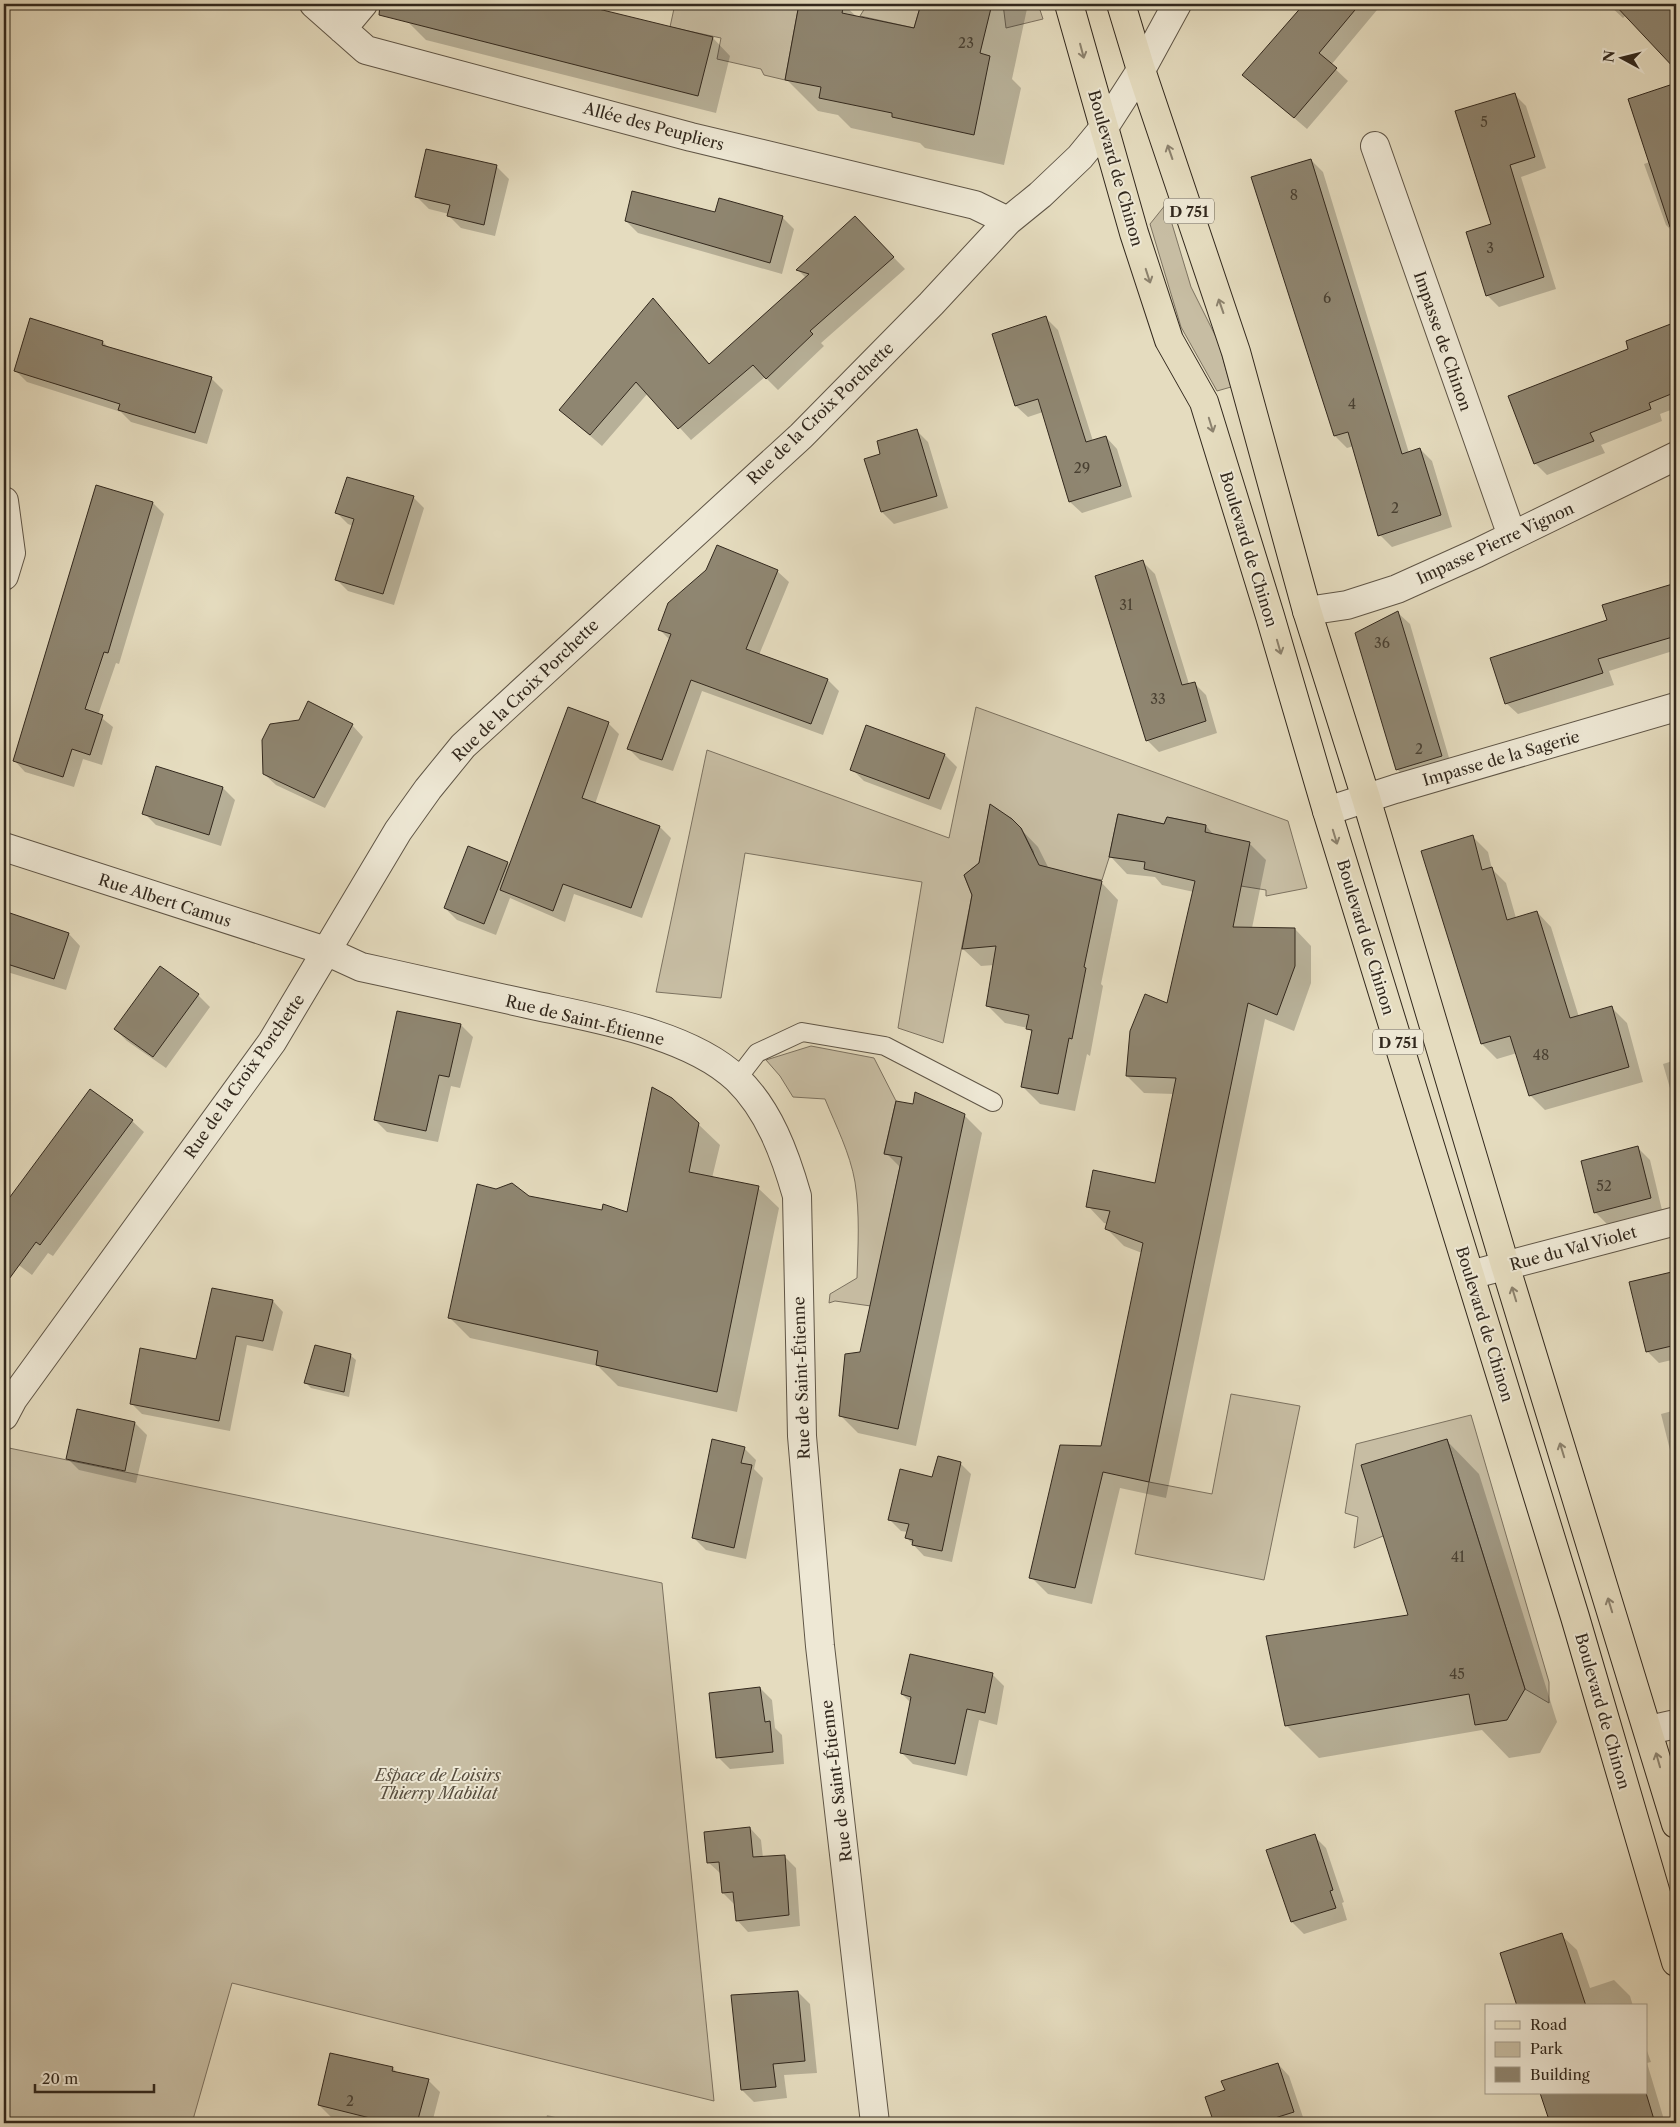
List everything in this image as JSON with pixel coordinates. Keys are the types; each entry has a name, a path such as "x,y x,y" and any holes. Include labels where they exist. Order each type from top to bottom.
{"main road":[{"name":"Boulevard de Chinon","path":"1069,4 1103,129 1169,340 1204,402 1270,616 1327,811 1578,1626 1676,1962"},
{"name":"D 751","path":"1121,4 1141,70 1236,352 1307,612 1366,798 1505,1266 1649,1730 1676,1824"}],"street":[{"name":"Allée des Peupliers","path":"314,4 366,50 691,137 976,205 1008,220"},
{"path":"342,28 363,4"},
{"name":"Rue de la Croix Porchette","path":"7,1407 272,1042 398,831 428,789 463,746 801,436 931,304 1008,220 1040,195 1080,157 1103,129 1141,70 1177,4"},
{"name":"Impasse de Chinon","path":"1375,146 1512,536"},
{"name":"Impasse Pierre Vignon","path":"1307,612 1348,605 1396,589 1512,536 1676,456"},
{"path":"4,501 11,553 4,576"},
{"name":"Impasse de la Sagerie","path":"1327,811 1676,707"},
{"name":"Rue Albert Camus","path":"4,847 326,951"},
{"name":"Rue de Saint-Étienne","path":"326,951 361,967 652,1034 709,1060 737,1078 761,1106 788,1164 797,1196 802,1436 820,1646 875,2123"},
{"name":"Rue du Val Violet","path":"1470,1275 1676,1221"},
{"path":"1649,1730 1676,1724"}],"lane":[{"path":"737,1078 757,1053 802,1032 886,1046 993,1102"}],"green space":[{"path":"675,4 799,4 785,80 764,75 761,69 717,59 721,38 670,27"},
{"path":"848,4 921,4 914,28 860,16 865,8"},
{"path":"1003,4 1038,4 1043,19 1006,28"},
{"path":"1166,204 1191,287 1218,341 1231,387 1217,391 1181,327 1150,224"},
{"path":"976,707 1288,821 1307,888 1266,896 1266,890 1241,886 1205,832 1206,825 1167,817 1164,824 1118,814 1109,858 1102,880 1075,875 1061,891 1036,863 1033,851 1021,828 1012,819 990,806 979,863 964,875 972,895 943,1043 898,1028 922,882 745,853 721,998 656,992 707,750 949,838"},
{"path":"811,1046 874,1058 896,1101 884,1153 902,1157 871,1306 835,1301 829,1303 830,1294 857,1278 858,1218 857,1194 853,1171 825,1099 793,1097 780,1076 766,1060"},
{"path":"1231,1394 1300,1406 1264,1580 1135,1554 1149,1482 1212,1494"},
{"path":"1471,1415 1549,1682 1549,1703 1525,1689 1447,1439 1383,1536 1354,1548 1358,1517 1345,1513 1356,1444"},
{"name":"Espace de Loisirs Thierry Mabilat","path":"9,1448 662,1583 714,2101 232,1983 192,2123 4,2123 4,1455"}],"building":[{"path":"380,4 578,4 713,37 698,96 379,15"},
{"path":"799,4 844,4 842,13 914,28 921,4 992,4 980,53 990,56 974,135 892,117 892,113 819,98 821,87 785,80"},
{"path":"1304,4 1360,4 1319,53 1337,68 1294,118 1242,75"},
{"path":"1614,4 1676,4 1676,70"},
{"path":"1676,83 1676,226 1670,227 1628,99"},
{"path":"1515,93 1535,157 1510,165 1544,277 1486,296 1466,232 1491,224 1455,111"},
{"path":"426,149 497,165 484,225 447,216 450,205 415,197"},
{"path":"1311,159 1402,454 1420,448 1441,515 1378,536 1348,432 1334,436 1251,177"},
{"path":"632,191 715,212 719,198 783,216 770,263 625,221"},
{"path":"855,216 894,257 810,331 813,334 766,379 753,365 678,429 636,382 590,435 559,410 653,298 709,364 809,274 796,270"},
{"path":"1046,316 1086,442 1106,436 1121,486 1069,502 1038,399 1015,406 992,334"},
{"path":"30,318 103,341 102,345 212,377 195,433 118,410 120,404 14,371"},
{"path":"1676,322 1676,392 1649,403 1651,409 1590,433 1594,441 1534,464 1508,396 1628,349 1626,341"},
{"path":"917,429 937,496 881,512 864,459 880,454 877,441"},
{"path":"347,477 414,496 383,594 335,580 354,519 335,513"},
{"path":"96,485 153,502 108,653 104,652 85,709 103,715 90,755 72,749 63,777 13,761"},
{"path":"717,545 778,570 746,649 828,679 811,724 691,680 662,760 627,749 671,634 658,630 668,603 706,570"},
{"path":"1143,560 1182,685 1195,682 1206,721 1146,741 1095,576"},
{"path":"1676,583 1676,636 1598,659 1603,673 1505,704 1490,658 1607,620 1602,605"},
{"path":"1398,611 1442,756 1396,770 1355,633"},
{"path":"308,701 353,724 314,798 263,774 262,740 270,724 299,720"},
{"path":"568,707 609,722 582,798 660,826 631,908 563,884 553,911 500,890"},
{"path":"866,725 945,754 929,799 850,770"},
{"path":"156,766 223,787 209,835 142,814"},
{"path":"990,804 1012,819 1021,828 1039,865 1102,881 1084,967 1086,968 1072,1039 1069,1038 1058,1094 1021,1087 1032,1030 1026,1029 1029,1015 986,1006 996,946 962,949 972,895 964,875 979,863"},
{"path":"1118,814 1164,824 1167,817 1206,825 1205,832 1250,842 1233,927 1295,928 1295,966 1277,1015 1248,1003 1149,1482 1103,1472 1075,1588 1029,1578 1060,1445 1101,1446 1143,1243 1105,1229 1110,1211 1086,1207 1093,1170 1155,1183 1176,1078 1126,1076 1130,1031 1145,994 1167,1003 1195,881 1144,869 1145,862 1109,857"},
{"path":"1473,835 1482,870 1492,867 1507,920 1537,911 1570,1018 1612,1006 1629,1067 1529,1096 1510,1036 1481,1044 1421,851"},
{"path":"468,846 508,862 484,924 444,908"},
{"path":"4,911 69,933 54,979 4,963"},
{"path":"160,966 199,994 153,1057 114,1029"},
{"path":"397,1011 461,1024 449,1077 439,1075 426,1131 374,1120"},
{"path":"652,1087 672,1098 699,1123 689,1172 759,1186 717,1392 596,1365 598,1351 448,1318 477,1184 496,1189 512,1183 529,1196 602,1210 603,1204 627,1212"},
{"path":"90,1089 133,1120 40,1245 36,1242 4,1286 4,1205"},
{"path":"915,1092 965,1114 898,1429 839,1416 845,1354 860,1352 902,1157 884,1154 896,1101 913,1104"},
{"path":"1638,1146 1651,1198 1594,1213 1581,1161"},
{"path":"1676,1271 1676,1345 1646,1352 1629,1282"},
{"path":"212,1288 273,1300 263,1341 236,1336 219,1421 130,1404 140,1348 196,1359"},
{"path":"315,1345 351,1354 344,1392 304,1383"},
{"path":"77,1409 135,1422 125,1471 66,1459"},
{"path":"712,1439 745,1447 741,1463 752,1465 734,1548 692,1538"},
{"path":"1447,1439 1525,1689 1507,1720 1475,1725 1469,1694 1285,1726 1266,1636 1408,1615 1361,1465"},
{"path":"938,1456 961,1462 942,1551 912,1545 913,1540 905,1538 909,1524 888,1520 900,1469 932,1477"},
{"path":"910,1654 993,1673 985,1713 967,1709 955,1764 900,1753 911,1697 901,1694"},
{"path":"760,1687 765,1722 770,1721 773,1752 716,1758 709,1693"},
{"path":"750,1827 753,1857 785,1855 789,1915 736,1921 733,1892 722,1893 719,1862 707,1863 704,1832"},
{"path":"1315,1834 1333,1890 1330,1891 1336,1908 1291,1922 1266,1850"},
{"path":"1562,1933 1585,2004 1516,2004 1500,1953"},
{"path":"798,1991 805,2061 773,2064 776,2087 741,2090 731,1995"},
{"path":"330,2053 393,2067 392,2071 429,2079 417,2123 390,2123 318,2105"},
{"path":"1278,2063 1294,2112 1259,2123 1214,2123 1205,2097 1225,2090 1221,2081"},
{"path":"1540,2094 1646,2094 1655,2123 1550,2123"}]}
